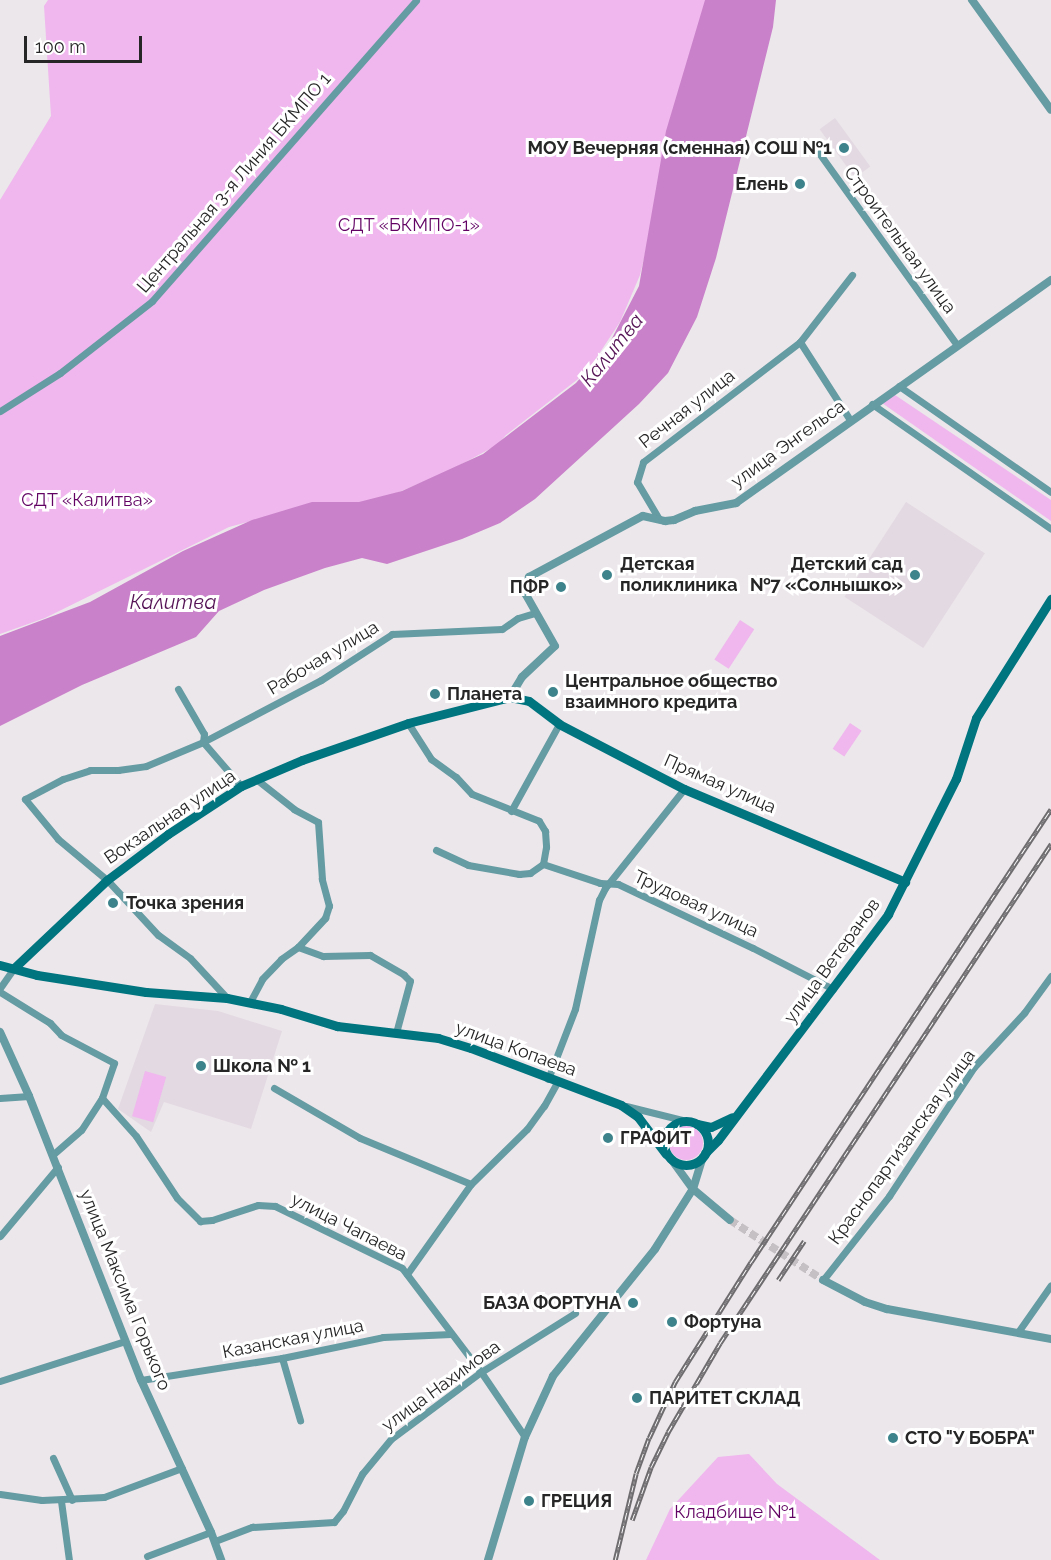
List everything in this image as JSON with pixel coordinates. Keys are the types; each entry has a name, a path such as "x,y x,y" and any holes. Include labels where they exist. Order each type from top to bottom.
{"main road":[{"name":"улица Ветеранов","path":"704,1155 888,914 956,779 976,718 1051,599"},
{"name":"Вокзальная улица","path":"14,968 107,880 168,834 241,786 408,723 510,697 529,701"},
{"name":"Прямая улица","path":"529,701 559,723 684,789 905,882"},
{"name":"улица Копаева","path":"0,965 37,975 146,992 250,1002 337,1026 438,1038 471,1048 621,1105 638,1117 669,1157"},
{"path":"693,1123 706,1137 704,1155 687,1165 669,1157 664,1147 666,1134 676,1124 693,1123 711,1127 719,1125 738,1113"}],"street":[{"name":"Центральная 3-я Линия БКМПО 1","path":"0,411 60,373 152,301 416,0"},
{"path":"972,0 1050,106"},
{"name":"Строительная улица","path":"819,153 957,345"},
{"name":"Речная улица","path":"659,519 637,482 643,462 800,342 852,275"},
{"name":"улица Энгельса","path":"510,697 522,677 555,646 534,613 525,593 525,585 529,577 643,516 674,520 695,511 736,502 1051,280"},
{"path":"800,342 850,420"},
{"path":"899,386 1051,492"},
{"path":"872,404 1051,529"},
{"name":"Рабочая улица","path":"107,880 58,839 25,800 63,779 90,770 118,770 146,766 203,742 321,680 392,633 502,629 518,618 534,613"},
{"path":"178,689 204,734 203,742 241,786"},
{"path":"408,723 432,759 456,777 472,795 538,821 545,831 546,848 543,864 530,873 519,874 468,865 436,850"},
{"path":"511,811 559,723"},
{"path":"250,1002 262,979 281,959 298,947 325,918 329,906 322,879 318,822 294,809 256,779"},
{"path":"407,1275 471,1184 527,1129 544,1106 572,1017 599,900 684,789"},
{"name":"Трудовая улица","path":"543,864 600,883 618,884 833,989"},
{"path":"107,880 158,935 190,958 226,998"},
{"path":"298,947 324,956 370,955 404,975 410,981 396,1033"},
{"path":"14,968 0,990 50,1023 61,1035 114,1063 102,1098 81,1130 53,1154"},
{"name":"Краснопартизанская улица","path":"823,1280 889,1196 974,1067 1024,1013 1051,976"},
{"name":"улица Максима Горького","path":"0,1032 53,1154 141,1380 211,1532 220,1560"},
{"path":"274,1088 360,1138 471,1184"},
{"path":"0,1098 29,1096"},
{"name":"улица Чапаева","path":"102,1098 136,1136 177,1198 200,1221 212,1220 258,1205 275,1206 402,1268 481,1372 525,1437"},
{"path":"621,1105 693,1123"},
{"path":"488,1560 525,1437 553,1376 655,1249 693,1189 704,1155"},
{"path":"669,1157 693,1189 730,1220"},
{"path":"0,1236 58,1167"},
{"path":"823,1280 865,1302 887,1309 1051,1339"},
{"path":"1018,1332 1051,1285"},
{"name":"улица Нахимова","path":"214,1541 252,1527 334,1522 343,1511 362,1474 391,1439 481,1372 575,1313"},
{"name":"Казанская улица","path":"141,1380 282,1358 383,1337 451,1334"},
{"path":"0,1381 125,1341"},
{"path":"282,1358 300,1420"},
{"path":"52,1458 72,1500"},
{"path":"0,1494 61,1501 104,1497 182,1468"},
{"path":"61,1501 69,1560"},
{"path":"147,1556 211,1532"}],"shaded area":[{"name":"МОУ Вечерняя (сменная) СОШ №1","path":"835,118 870,167 855,178 820,129"},
{"name":"Детский сад №7 «Солнышко»","path":"906,502 985,553 923,648 844,597"},
{"name":"Школа № 1","path":"155,1004 218,1011 282,1031 251,1129 164,1102 151,1132 118,1109"}],"green space":[{"name":"СДТ «БКМПО-1»","path":"48,0 706,0 640,275 620,322 587,372 506,435 497,445 449,471 387,497 335,509 274,515 229,527 45,618 0,634 0,200 51,116 44,6"},
{"path":"895,395 1051,500 1051,521 882,403"},
{"path":"740,620 754,629 729,669 714,659"},
{"path":"850,723 862,731 844,757 833,749"},
{"path":"145,1071 166,1077 153,1122 132,1116"},
{"path":"686,1126 698,1131 703,1143 698,1155 686,1160 674,1155 669,1143 674,1131"},
{"name":"Кладбище №1","path":"749,1454 777,1484 880,1560 646,1560 670,1509 718,1457"}],"water":[{"name":"Калитва","path":"705,0 776,0 773,27 716,258 697,317 668,373 639,404 535,499 500,523 462,539 387,564 362,558 325,568 264,590 219,611 196,637 82,685 0,726 0,636 90,602 183,551 252,520 312,502 359,502 402,491 483,454 576,383 608,346 639,286 666,131"}],"tunnel":[{"path":"730,1220 823,1280"}],"railway":[{"path":"615,1560 636,1473 649,1438 675,1382 751,1262 1051,809"},
{"path":"632,1520 651,1467 668,1432 720,1343 1051,844"},
{"path":"778,1280 804,1241"}],"place":[{"name":"МОУ Вечерняя (сменная) СОШ №1","path":"844,148"},
{"name":"Елень","path":"800,184"},
{"name":"Детская поликлиника","path":"607,575"},
{"name":"Детский сад №7 «Солнышко»","path":"915,575"},
{"name":"ПФР","path":"561,587"},
{"name":"Центральное общество взаимного кредита","path":"553,692"},
{"name":"Планета","path":"435,694"},
{"name":"Точка зрения","path":"113,903"},
{"name":"Школа № 1","path":"201,1066"},
{"name":"ГРАФИТ","path":"608,1138"},
{"name":"БАЗА ФОРТУНА","path":"633,1303"},
{"name":"Фортуна","path":"672,1322"},
{"name":"ПАРИТЕТ СКЛАД","path":"637,1398"},
{"name":"СТО \"У БОБРА\"","path":"893,1438"},
{"name":"ГРЕЦИЯ","path":"529,1501"}],"park label":[{"name":"СДТ «Калитва»","path":"87,500"}]}
